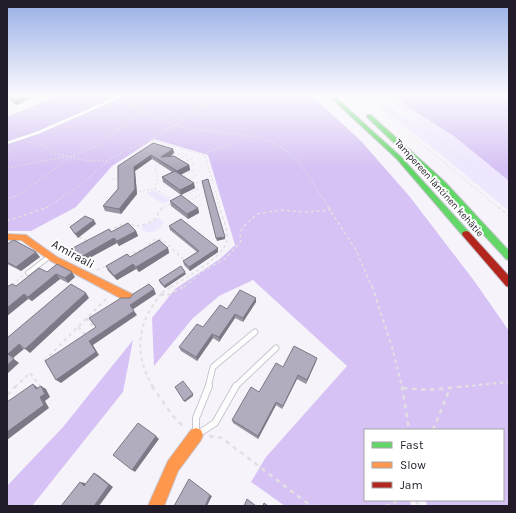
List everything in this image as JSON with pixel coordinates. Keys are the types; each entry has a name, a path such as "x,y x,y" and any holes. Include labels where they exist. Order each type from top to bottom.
{"main road":[{"name":"Tampereen läntinen kehätie","path":"356,119 399,158 509,283"},
{"name":"Tampereen läntinen kehätie","path":"371,119 413,156 509,257"},
{"name":"Amiraali","path":"7,237 22,237 52,257 128,297"},
{"path":"156,506 173,466 196,435"}],"lane":[{"path":"7,143 37,133 67,119"},
{"path":"28,272 52,257"},
{"path":"196,435 196,418 208,389 213,367 255,332"},
{"path":"196,435 214,423 236,386 276,348"}],"path":[{"path":"7,168 72,156 98,145 131,119"},
{"path":"164,119 201,131 247,135 273,142 288,152 303,166 331,210 364,267 389,340 403,388 409,429"},
{"path":"7,221 46,208 80,185 108,161 126,150 151,140 183,119"},
{"path":"391,119 509,216"},
{"path":"412,119 466,162"},
{"path":"202,155 237,142 247,135"},
{"path":"18,140 41,145 54,153 72,156 87,162 108,161"},
{"path":"151,140 205,155 225,228 227,241 220,254 161,294 147,316 142,336 141,362 163,402 183,427 196,435 222,438 307,504 314,506"},
{"path":"172,159 182,152"},
{"path":"176,160 189,154"},
{"path":"7,198 19,195 72,156"},
{"path":"182,163 193,158"},
{"path":"156,189 158,178 155,166 166,161"},
{"path":"188,167 194,164"},
{"path":"180,177 195,169"},
{"path":"186,181 196,175"},
{"path":"112,179 123,177"},
{"path":"193,185 198,182"},
{"path":"105,233 124,223 140,226 153,221 161,208 176,201 156,189 129,193"},
{"path":"182,198 198,190"},
{"path":"188,201 200,195"},
{"path":"196,207 202,204"},
{"path":"161,294 166,296 182,289 203,271 224,259 241,241 240,233 243,227 257,214 282,210 306,212 331,210"},
{"path":"111,230 115,235"},
{"path":"79,237 88,241"},
{"path":"81,245 94,238"},
{"path":"124,256 143,249 155,239 163,240 185,261"},
{"path":"52,257 74,248"},
{"path":"129,254 134,259"},
{"path":"83,274 108,265"},
{"path":"7,288 28,272"},
{"path":"15,282 21,286"},
{"path":"50,369 45,360 115,290"},
{"path":"86,318 93,326"},
{"path":"78,327 89,338"},
{"path":"7,395 30,373 40,386"},
{"path":"403,388 450,388 509,382"},
{"path":"433,429 450,388"},
{"path":"385,506 398,501"}],"shaded area":[{"path":"7,119 337,119 361,141 410,197 475,282 509,331 509,506 427,506 426,501 504,501 504,429 364,429 364,501 410,501 411,506 285,506 251,482 266,457 347,366 253,280 219,296 192,319 154,366 152,318 175,289 220,259 235,245 208,155 154,139 112,166 76,207 31,231 7,231"},
{"path":"395,119 410,119 415,122 420,122 416,119 427,119 454,136 509,181 509,211"},
{"path":"427,119 509,119 509,181 454,136"},
{"path":"154,190 171,200 163,204 146,193"},
{"path":"157,217 164,222 160,228 152,232 142,230 142,226 154,221"},
{"path":"133,340 123,392 32,506 7,506 7,486 63,427"}],"building":[{"path":"153,143 173,149 161,157 174,156 189,165 177,171 151,155 134,167 135,189 119,209 103,206 118,189 118,166"},
{"path":"175,171 194,183 180,190 162,177"},
{"path":"208,179 225,237 216,238 202,181"},
{"path":"181,195 198,208 187,214 170,201"},
{"path":"85,216 94,220 75,234 70,227"},
{"path":"181,219 218,248 189,267 183,261 199,251 169,226"},
{"path":"128,223 136,231 117,241 114,238 79,258 71,249 109,229 111,232"},
{"path":"14,240 36,252 16,267 7,262 7,244"},
{"path":"159,240 168,248 136,267 133,264 114,276 106,266 127,254 130,257"},
{"path":"57,264 72,272 65,278 56,274 28,297 24,294 7,308 7,287 12,284 16,286 39,268 47,272"},
{"path":"181,266 185,272 164,286 159,280"},
{"path":"71,284 86,293 25,349 19,344 8,354 14,359 7,365 7,338"},
{"path":"149,284 154,289 130,305 134,311 89,341 96,352 56,380 45,361 96,327 89,318 121,298 130,298 133,294"},
{"path":"240,290 256,298 243,318 235,314 219,337 212,334 196,357 179,347 197,324 203,327 220,305 227,309"},
{"path":"294,346 317,358 307,380 298,375 283,406 276,402 258,436 232,420 251,387 259,392 276,363 283,367"},
{"path":"183,381 193,394 184,401 175,387"},
{"path":"33,384 36,389 41,386 45,394 40,397 44,405 7,432 7,402"},
{"path":"138,423 156,436 132,470 113,455"},
{"path":"94,473 109,485 94,506 61,506 80,482 84,486"},
{"path":"189,479 210,495 205,506 174,506"},
{"path":"247,499 256,506 244,506"}],"traffic: fast":[{"path":"356,119 399,158 466,234"},
{"path":"372,119 442,184 509,257"}],"traffic: slow":[{"path":"7,237 23,237 54,259 128,297"},
{"path":"156,506 173,466 196,435"}],"traffic: jam":[{"path":"466,234 509,283"}]}
